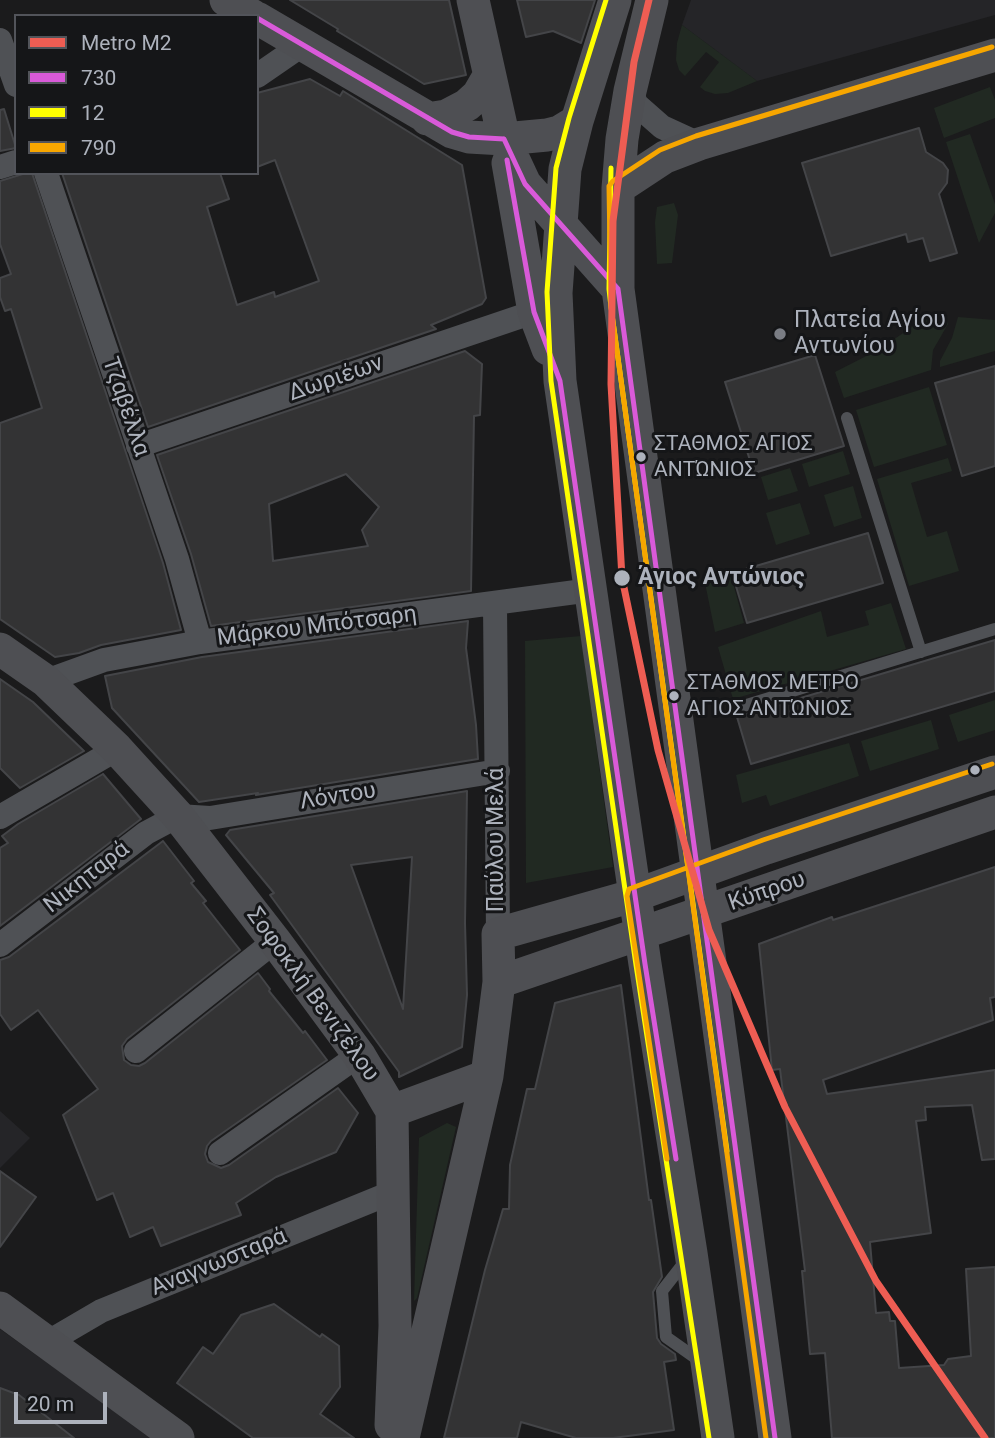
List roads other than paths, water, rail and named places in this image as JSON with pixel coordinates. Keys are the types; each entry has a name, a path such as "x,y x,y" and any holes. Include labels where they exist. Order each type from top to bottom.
{"street":[{"path":"226,0 250,14"},
{"path":"473,0 504,139 534,312 560,381"},
{"path":"615,0 577,121 565,169 556,293 560,381 718,1438"},
{"path":"652,0 630,91 622,139 618,188 618,289 775,1438"},
{"path":"259,19 452,132 469,137 504,139 547,135 559,132 577,121"},
{"path":"0,40 14,79"},
{"path":"259,75 302,45"},
{"path":"618,188 665,157 699,144 995,55"},
{"path":"427,119 446,116 467,105 478,94 489,76"},
{"path":"630,91 637,105 662,127 699,144"},
{"path":"504,139 525,184 618,289"},
{"name":"Τζαβέλλα","path":"48,175 177,559 200,642"},
{"name":"Δωριέων","path":"138,446 534,312"},
{"name":"Μάρκου Μπότσαρη","path":"46,681 104,660 200,642 591,590"},
{"name":"Παύλου Μελά","path":"403,1438 486,1076 499,982 495,604"},
{"name":"Σοφοκλή Βενιζέλου","path":"0,649 46,681 117,748 178,816 275,940 359,1055 393,1111"},
{"path":"0,817 117,748"},
{"name":"Λόντου","path":"178,816 210,818 498,771"},
{"name":"Κύπρου","path":"498,934 636,895 766,848 995,772"},
{"name":"Κύπρου","path":"499,982 995,813"},
{"name":"Νικηταρά","path":"0,945 146,833 178,816"},
{"path":"136,1051 275,940"},
{"path":"220,1153 359,1055"},
{"path":"391,1438 395,1326 393,1111 486,1076"},
{"name":"Αναγνωσταρά","path":"48,1342 101,1311 393,1192"},
{"path":"3,1317 48,1342 178,1438"}],"lane":[{"path":"847,418 921,652"},
{"path":"740,707 995,629"}],"metro line":[{"name":"Μ2","path":"649,0 634,62 613,221 611,384 622,578 658,750 709,930 785,1107 876,1281 985,1438"}],"place":[{"name":"Πλατεία Αγίου Αντωνίου","path":"780,334"},
{"name":"ΣΤΑΘΜΟΣ ΑΓΙΟΣ ΑΝΤΏΝΙΟΣ","path":"641,457"},
{"name":"Άγιος Αντώνιος","path":"622,578"},
{"name":"ΣΤΑΘΜΟΣ ΜΕΤΡΟ ΑΓΙΟΣ ΑΝΤΏΝΙΟΣ","path":"674,696"}]}
